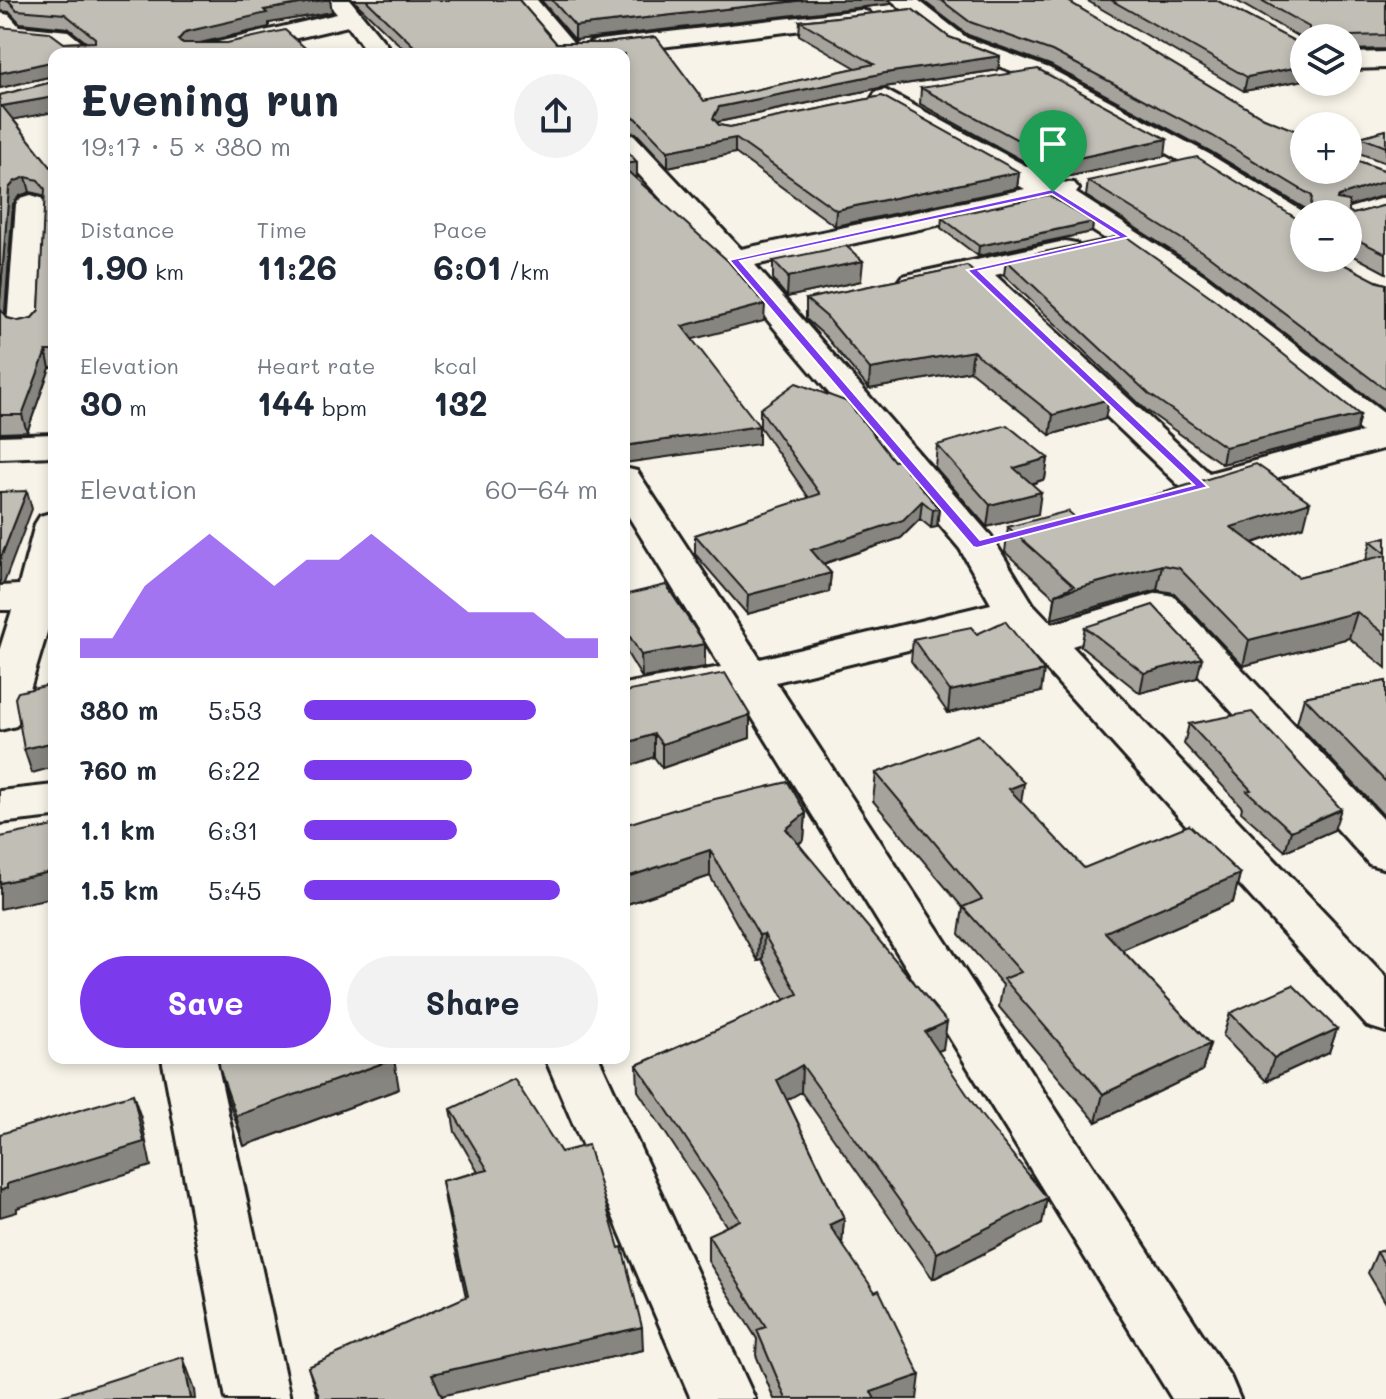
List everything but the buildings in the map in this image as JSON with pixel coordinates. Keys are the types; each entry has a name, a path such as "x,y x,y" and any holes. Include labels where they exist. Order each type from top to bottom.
{"street":[{"path":"524,0 565,48"},
{"path":"597,48 909,5 958,43 1040,73 1199,160 1290,216"},
{"path":"217,48 346,9 376,48"},
{"path":"0,20 12,33 59,36 75,48"},
{"path":"1362,61 1386,60"},
{"path":"993,81 1040,73"},
{"path":"854,104 932,90"},
{"path":"885,98 1053,192 1165,262 1380,446"},
{"path":"630,147 734,260 793,308 992,540 1030,626 1386,1011"},
{"path":"1155,170 1199,160"},
{"path":"734,260 1097,182"},
{"path":"0,210 43,202 26,325"},
{"path":"882,289 1125,237"},
{"path":"972,270 1202,487"},
{"path":"0,447 48,445"},
{"path":"1157,498 1380,446"},
{"path":"630,497 750,675 1208,1399"},
{"path":"0,716 30,596 48,542"},
{"path":"630,697 1158,605 1386,852"},
{"path":"0,807 48,802"},
{"path":"190,1064 258,1399"},
{"path":"575,1064 723,1399"}],"route":[{"path":"1053,192 1125,237 972,270 1202,487 977,544 734,260 1053,192"}]}
